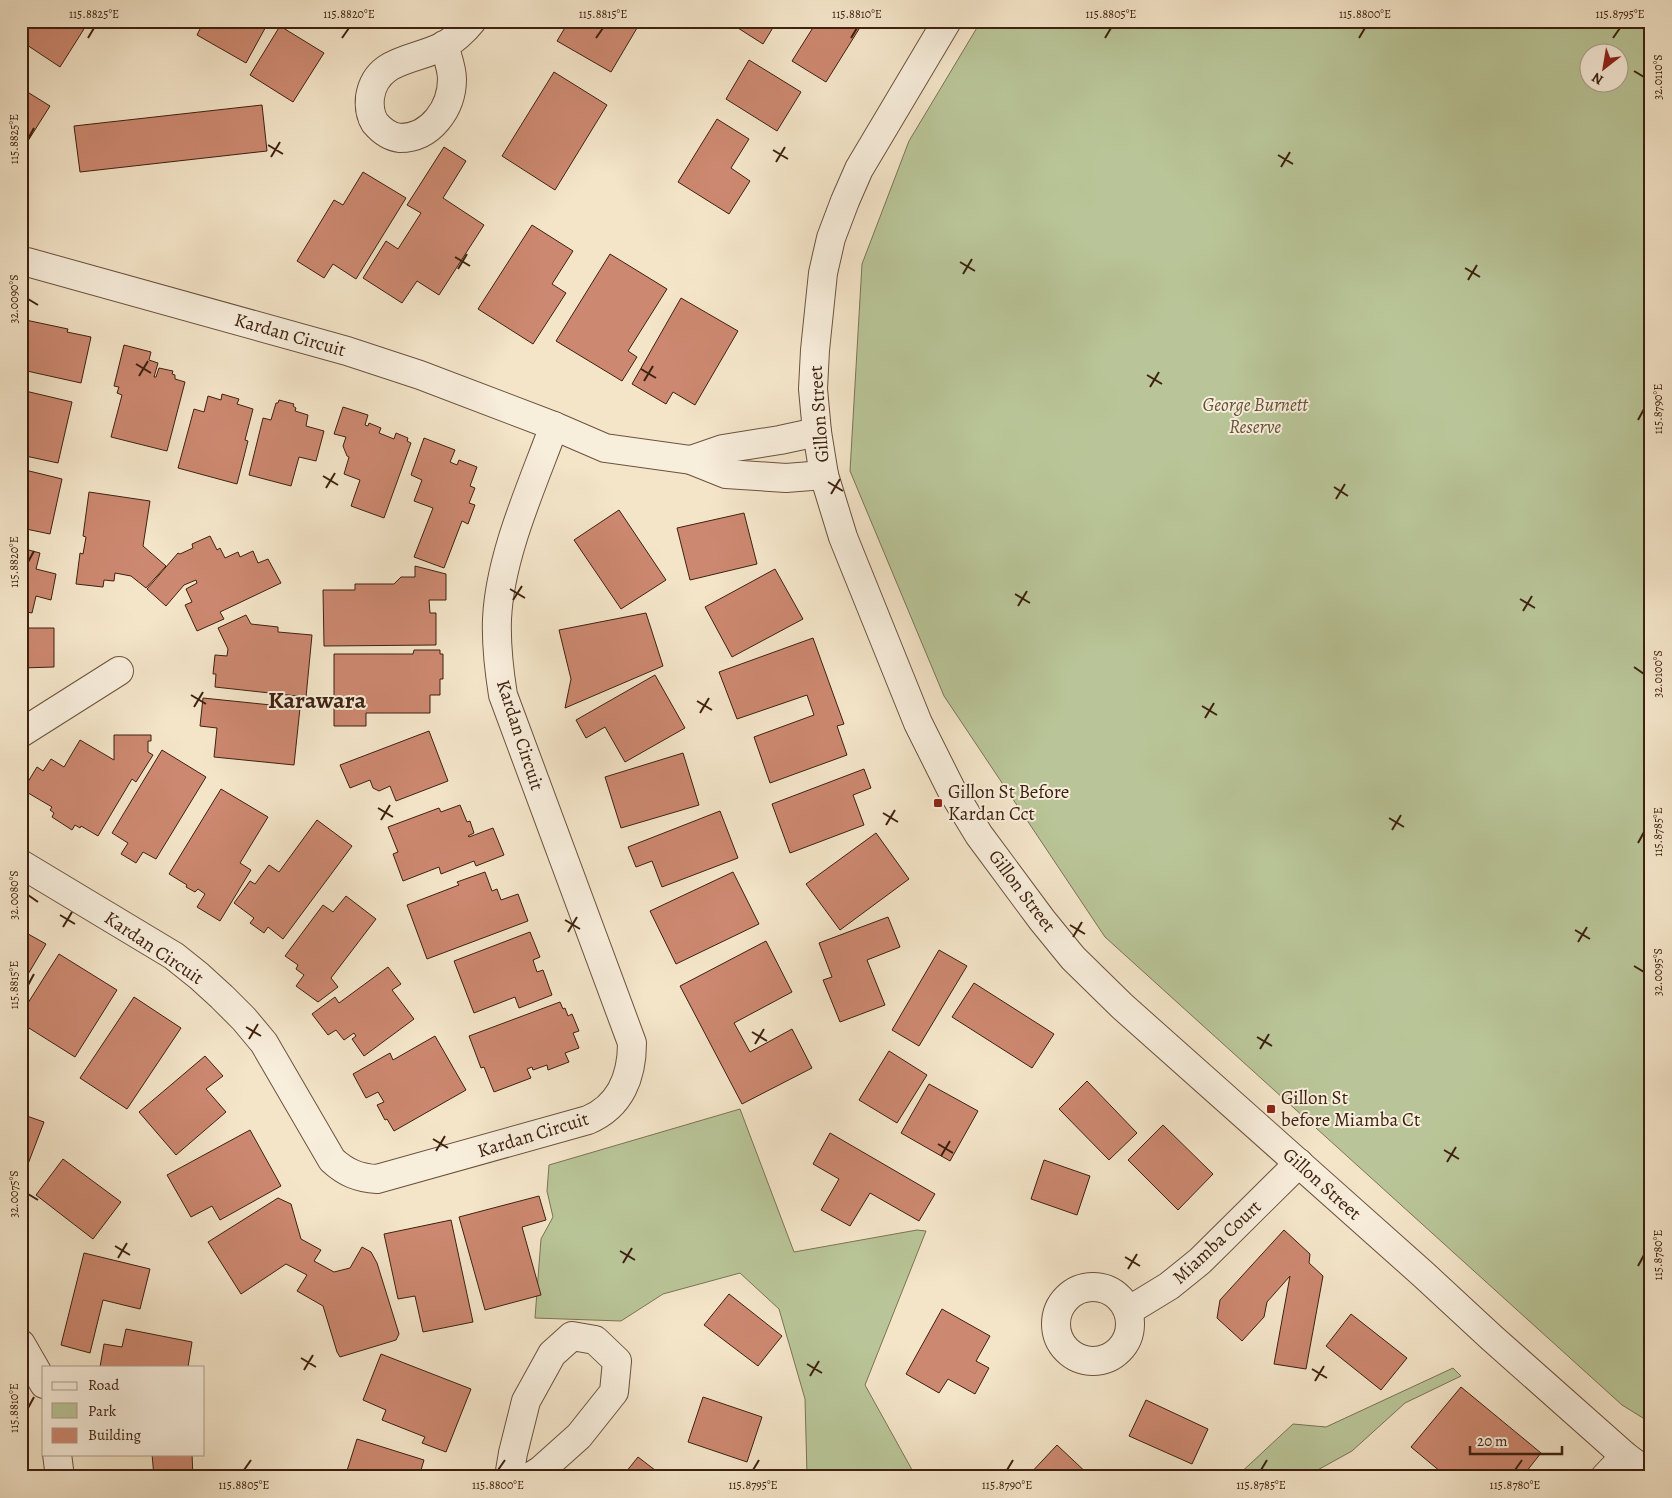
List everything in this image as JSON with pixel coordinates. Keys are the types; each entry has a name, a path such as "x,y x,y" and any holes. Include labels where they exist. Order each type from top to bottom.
{"street":[{"path":"444,46 472,21"},
{"name":"Gillon Street","path":"947,21 859,169 831,238 823,273 814,350 813,389 824,475 843,537 918,723 951,789 980,835 1042,920 1074,958 1122,1006 1492,1338 1625,1456 1651,1475"},
{"name":"Kardan Circuit","path":"21,262 27,262 347,351 420,375 554,426 605,448 691,460 726,474 786,478 824,475"},
{"name":"Kardan Circuit","path":"21,864 174,956 222,997 264,1043 332,1160 341,1169 353,1175 377,1179 588,1120 602,1112 616,1099 624,1086 632,1064 632,1043 503,695 496,644 500,593 505,567 512,542 554,426"},
{"name":"Kardan Circuit","path":"691,460 723,449 817,432"},
{"path":"21,733 119,671"},
{"name":"Miamba Court","path":"1128,1311 1169,1286 1200,1261 1299,1163"},
{"path":"509,1477 526,1401 552,1354 572,1336 595,1340 617,1361 614,1392 579,1436 541,1470 530,1477"},
{"path":"21,1344 42,1381"},
{"path":"56,1456 60,1477"},
{"path":"1605,1477 1625,1456"}],"green space":[{"name":"George Burnett Reserve","path":"981,21 1651,21 1651,1423 1622,1405 1105,937 944,696 850,471 862,264 909,141"},
{"path":"740,1109 794,1252 917,1230 926,1231 865,1385 916,1477 805,1477 807,1475 805,1399 779,1309 740,1273 663,1294 621,1321 535,1318 541,1239 553,1217 547,1191 549,1165"},
{"path":"1453,1368 1461,1376 1405,1403 1352,1451 1305,1477 1236,1477 1293,1424 1326,1427"}],"building":[{"path":"34,21 89,21 60,67 21,41"},
{"path":"204,21 269,21 246,63 197,35"},
{"path":"569,21 625,21 637,28 611,72 557,41"},
{"path":"727,21 777,21 763,44"},
{"path":"806,21 864,21 826,82 792,61 814,26"},
{"path":"280,26 324,53 293,102 250,75"},
{"path":"749,60 801,92 777,131 726,99"},
{"path":"554,72 607,105 555,190 502,156"},
{"path":"21,88 50,106 21,152"},
{"path":"262,105 267,151 80,172 74,126"},
{"path":"717,119 749,139 731,168 750,181 729,214 678,182"},
{"path":"444,147 466,161 443,198 484,225 439,295 417,281 402,303 363,278 386,241 398,249 421,213 407,205"},
{"path":"363,172 406,198 356,279 333,264 324,278 297,261 334,200 343,205"},
{"path":"532,225 573,251 552,284 566,293 533,344 478,309"},
{"path":"610,254 667,289 628,351 637,357 622,381 556,341"},
{"path":"681,298 738,331 695,405 673,392 666,404 632,384"},
{"path":"21,319 68,329 67,332 91,337 81,383 27,371 25,380 21,379"},
{"path":"124,345 151,352 149,360 158,363 154,377 156,377 159,368 173,371 172,374 175,375 175,379 185,382 167,451 111,437 122,395 117,393 119,387 114,386"},
{"path":"21,390 72,402 58,463 21,455"},
{"path":"222,394 239,399 237,404 253,409 245,440 248,441 237,484 178,468 194,409 204,412 208,396 221,400"},
{"path":"279,400 294,404 295,411 308,415 306,426 324,431 316,461 299,457 291,486 249,475 263,418 271,420 276,403"},
{"path":"343,407 368,415 365,425 368,426 369,423 381,428 379,433 394,439 396,433 408,438 407,441 411,443 384,518 351,506 360,480 344,474 349,457 343,446 346,437 334,434"},
{"path":"424,438 455,450 450,462 457,465 459,460 477,467 470,486 475,488 469,503 475,505 468,524 462,521 444,568 414,557 433,508 414,501 422,480 411,475"},
{"path":"21,469 62,479 50,534 26,529 25,531 21,530"},
{"path":"89,492 150,501 143,546 166,566 146,588 131,576 115,573 114,581 104,580 103,587 76,584 80,553 83,554 86,537 83,536"},
{"path":"619,510 666,580 621,609 574,540"},
{"path":"744,513 757,564 690,580 677,528"},
{"path":"210,536 217,550 220,548 225,558 238,552 240,557 253,551 258,563 268,559 281,583 220,612 224,619 197,631 185,605 192,602 186,589 197,583 196,580 184,585 166,606 147,589 178,553 180,554 193,548 192,544"},
{"path":"21,548 40,553 36,569 56,574 51,600 36,596 32,613 21,611"},
{"path":"415,566 446,574 446,600 429,600 430,613 436,613 436,645 324,646 323,590 355,590 355,584 394,584 401,577 415,577"},
{"path":"775,569 803,619 732,657 705,607"},
{"path":"646,613 663,666 565,708 571,679 559,630"},
{"path":"246,615 251,624 278,627 278,632 312,635 306,697 215,687 216,674 213,674 215,655 227,656 228,649 218,628"},
{"path":"21,628 54,628 54,667 21,668"},
{"path":"813,638 844,724 837,726 847,755 770,783 754,737 814,715 807,695 737,719 719,672"},
{"path":"414,650 440,650 440,654 443,654 443,679 440,679 440,695 430,695 430,713 366,713 366,726 334,726 334,654 413,654"},
{"path":"655,675 685,728 625,762 605,727 586,738 576,720"},
{"path":"203,698 300,708 294,765 214,757 217,728 200,726"},
{"path":"429,731 448,781 396,801 390,786 379,791 373,788 370,780 350,788 340,765"},
{"path":"114,735 151,735 151,741 148,741 148,752 153,755 136,782 132,779 98,836 81,826 80,828 75,825 72,830 52,817 54,813 50,810 52,807 23,790 37,767 43,771 51,759 64,767 80,740 114,760"},
{"path":"162,750 206,777 156,859 143,852 136,863 121,854 128,843 112,833"},
{"path":"683,753 699,805 621,828 605,777"},
{"path":"864,769 871,788 853,795 864,825 790,853 772,804"},
{"path":"221,789 268,817 240,863 251,870 220,921 197,907 205,894 198,889 195,892 186,887 187,885 169,874"},
{"path":"460,805 467,822 470,821 474,833 468,836 493,828 504,855 476,866 474,861 441,874 439,867 403,881 393,854 398,852 388,827 439,808 441,812"},
{"path":"720,811 738,858 662,887 652,861 636,867 628,847"},
{"path":"317,820 352,846 283,939 268,927 264,933 250,923 254,918 234,903 250,881 255,884 269,865 279,872"},
{"path":"876,833 909,879 840,930 806,884"},
{"path":"485,872 492,891 497,889 501,900 518,894 528,921 427,959 407,905 459,885 457,882"},
{"path":"733,872 759,924 676,964 650,911"},
{"path":"346,896 376,919 331,978 338,987 318,1002 296,986 304,975 296,969 298,965 285,956 323,905 333,912"},
{"path":"888,917 900,947 867,960 885,1005 840,1022 823,980 832,977 819,943"},
{"path":"21,930 46,944 21,986"},
{"path":"530,932 540,957 533,960 537,972 543,970 552,995 519,1008 515,997 474,1013 454,961"},
{"path":"766,941 792,992 734,1023 750,1052 792,1029 812,1068 742,1104 680,986"},
{"path":"939,950 967,966 919,1046 892,1030"},
{"path":"59,954 117,990 75,1057 21,1023 21,1014"},
{"path":"388,967 401,984 392,990 414,1019 364,1056 352,1039 356,1036 354,1033 344,1040 336,1030 328,1035 312,1014 335,997 339,1003"},
{"path":"974,983 1054,1034 1032,1068 952,1017"},
{"path":"134,997 181,1028 127,1109 80,1078"},
{"path":"560,1002 568,1016 572,1014 579,1031 573,1033 579,1048 565,1053 569,1062 548,1070 547,1065 533,1070 532,1067 527,1069 531,1078 494,1092 484,1067 481,1068 469,1036"},
{"path":"435,1036 466,1090 394,1131 387,1119 385,1120 377,1105 384,1102 378,1092 366,1098 353,1074 390,1053 393,1060"},
{"path":"889,1051 927,1075 897,1123 859,1100"},
{"path":"205,1056 223,1076 206,1089 226,1112 176,1155 139,1112"},
{"path":"1087,1081 1137,1133 1109,1160 1059,1109"},
{"path":"929,1084 978,1111 950,1161 901,1133"},
{"path":"21,1114 44,1122 28,1164 21,1162"},
{"path":"1163,1125 1213,1174 1178,1210 1128,1160"},
{"path":"250,1130 281,1186 220,1220 212,1206 191,1217 167,1175"},
{"path":"830,1133 935,1194 919,1221 870,1193 850,1226 821,1210 839,1179 813,1164"},
{"path":"63,1159 121,1202 93,1239 36,1195"},
{"path":"1044,1160 1090,1176 1077,1215 1031,1199"},
{"path":"539,1196 546,1220 522,1227 541,1295 485,1310 459,1217"},
{"path":"278,1198 291,1204 301,1239 321,1250 314,1261 334,1272 350,1268 362,1247 371,1252 377,1263 399,1334 396,1340 340,1357 323,1306 297,1291 307,1275 286,1264 241,1294 208,1242"},
{"path":"451,1220 473,1322 423,1332 415,1296 398,1299 384,1234"},
{"path":"1284,1230 1310,1254 1309,1263 1323,1276 1306,1369 1274,1364 1290,1276 1267,1302 1264,1317 1242,1341 1217,1318 1220,1300"},
{"path":"84,1253 150,1269 140,1309 103,1300 90,1353 61,1345"},
{"path":"729,1294 782,1336 758,1366 704,1325"},
{"path":"942,1309 990,1336 976,1361 989,1368 975,1394 948,1379 939,1393 906,1374"},
{"path":"1351,1314 1407,1358 1381,1390 1326,1346"},
{"path":"126,1329 192,1342 188,1366 100,1366 104,1344 122,1347"},
{"path":"381,1354 471,1389 446,1452 422,1443 425,1437 382,1420 386,1410 363,1400"},
{"path":"1461,1387 1541,1453 1522,1477 1447,1477 1411,1447"},
{"path":"703,1397 762,1417 747,1462 688,1442"},
{"path":"1146,1400 1208,1429 1192,1464 1129,1436"},
{"path":"357,1439 424,1460 419,1477 345,1477"},
{"path":"1057,1445 1091,1477 1027,1477"},
{"path":"152,1456 192,1456 193,1477 154,1477"},
{"path":"638,1457 664,1477 622,1477"}],"place":[{"name":"Gillon St Before Kardan Cct","path":"938,803"},
{"name":"Gillon St before Miamba Ct","path":"1271,1109"}],"district":[{"name":"Karawara","path":"317,700"}]}
